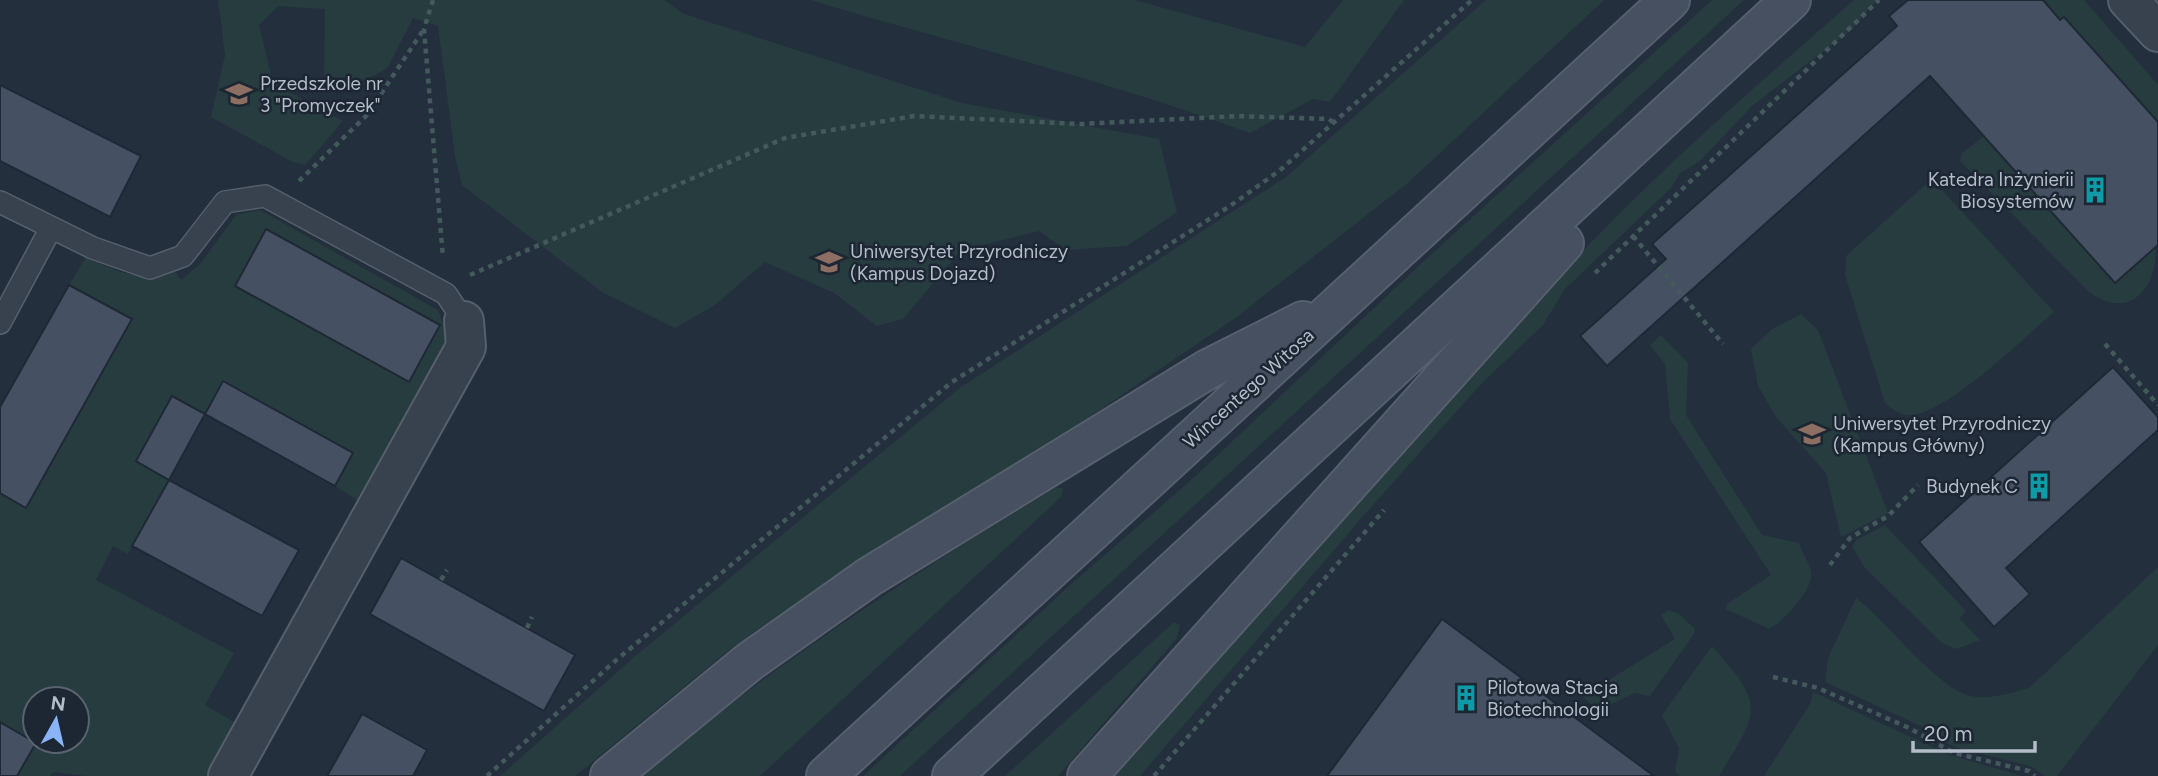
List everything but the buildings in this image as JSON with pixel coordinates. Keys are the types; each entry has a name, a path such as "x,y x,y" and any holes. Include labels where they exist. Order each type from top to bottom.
{"main road":[{"name":"Wincentego Witosa","path":"826,776 1670,0"},
{"path":"951,776 1707,81 1791,0"},
{"path":"1087,776 1707,81"},
{"path":"610,776 749,662 869,577 1209,369 1345,300"}],"street":[{"path":"2128,0 2158,32"},
{"path":"228,776 466,347 455,307"}],"lane":[{"path":"0,202 93,248 150,268 183,256 225,202 265,196 455,307"},
{"path":"0,323 51,229"}],"path":[{"path":"283,206 293,188 368,115 424,29 433,0"},
{"path":"487,776 614,662 952,382 1230,206 1279,171 1472,0"},
{"path":"1588,280 1879,0"},
{"path":"424,29 455,307"},
{"path":"455,307 477,269 785,138 914,116 1082,124 1237,116 1329,119 1335,124"},
{"path":"1633,236 1723,344"},
{"path":"2105,344 2158,405"},
{"path":"1830,565 1850,538 1888,516 1918,485"},
{"path":"1154,776 1389,503"},
{"path":"441,580 447,570"},
{"path":"527,628 533,617"},
{"path":"1773,677 1830,694 1907,727 1954,753 2029,771 2035,776"}],"green space":[{"path":"218,0 664,0 684,14 962,103 1159,139 1177,212 1127,246 1066,250 1039,231 960,251 903,319 877,326 834,293 765,262 715,305 675,328 602,292 462,185 455,156 438,26 413,18 388,67 367,80 324,76 325,9 278,6 259,25 273,83 343,121 305,165 293,162 211,117 225,55"},
{"path":"810,0 1135,0 1305,47 1343,0 1404,0 1330,102 1313,99 1250,133 1087,79"},
{"path":"1486,0 1604,0 1409,182 1234,319 1073,428 831,578 729,650 575,776 500,776 633,658 961,387 1286,177"},
{"path":"1712,0 1744,0 900,776 863,776 1069,586 1189,482 1425,260"},
{"path":"1854,0 1877,0 1850,31 1752,106 1700,161 1680,173 1671,188 1565,289 1543,325 1481,384 1365,514 1140,776 1115,776 1358,494 1547,289 1670,165"},
{"path":"2043,0 2084,0 2158,85 2158,122 2064,17 2060,20"},
{"path":"1984,136 2155,248 2151,278 2141,294 2124,303 2114,303 2089,292 1960,161 1962,153"},
{"path":"1925,185 1943,191 2054,312 1968,386 1930,409 1906,415 1885,403 1845,275 1846,256"},
{"path":"260,210 438,310 448,338 357,500 335,486 353,453 223,381 205,414 171,396 136,461 169,480 128,554 113,546 96,580 234,653 205,705 236,723 206,776 87,776 53,772 50,776 17,776 29,755 91,755 91,685 21,685 21,734 4,724 0,730 0,493 26,507 132,320 69,285 86,257 139,276 175,271 181,280 200,264 236,215","holes":["266,230 440,325 409,381 235,286"]},
{"path":"1801,314 1818,330 1888,513 1841,537 1826,473 1776,417 1758,386 1751,349 1772,329"},
{"path":"1661,335 1688,363 1686,415 1762,535 1799,543 1809,566 1811,579 1805,593 1787,614 1769,629 1726,609 1727,604 1771,575 1670,419 1665,364 1650,345"},
{"path":"1055,488 1063,488 1061,497 760,776 641,776 790,660 947,554"},
{"path":"1885,525 1966,611 1959,618 1980,640 1957,649 1942,643 1865,568 1852,547 1856,540"},
{"path":"2158,567 2158,645 2057,776 2045,776 2030,766 1954,747 1923,727 1825,682 1828,658 1856,598 1927,668 1957,690 1971,696 1986,697 2029,688"},
{"path":"1668,610 1678,613 1695,629 1694,634 1650,696 1635,693 1597,711 1583,696 1675,639 1661,615"},
{"path":"1174,622 1180,625 1177,638 1058,776 1005,776"},
{"path":"1712,646 1742,682 1751,709 1749,722 1719,776 1680,776 1675,772 1679,748 1662,715"},
{"path":"1813,692 1950,755 2022,776 1764,776 1810,704"}],"place":[{"name":"Przedszkole nr 3 \"Promyczek\"","path":"239,94"},
{"name":"Katedra Inżynierii Biosystemów","path":"2095,190"},
{"name":"Uniwersytet Przyrodniczy (Kampus Dojazd)","path":"829,262"},
{"name":"Uniwersytet Przyrodniczy (Kampus Główny)","path":"1812,434"},
{"name":"Budynek C","path":"2039,486"},
{"name":"Pilotowa Stacja Biotechnologii","path":"1466,698"}]}
